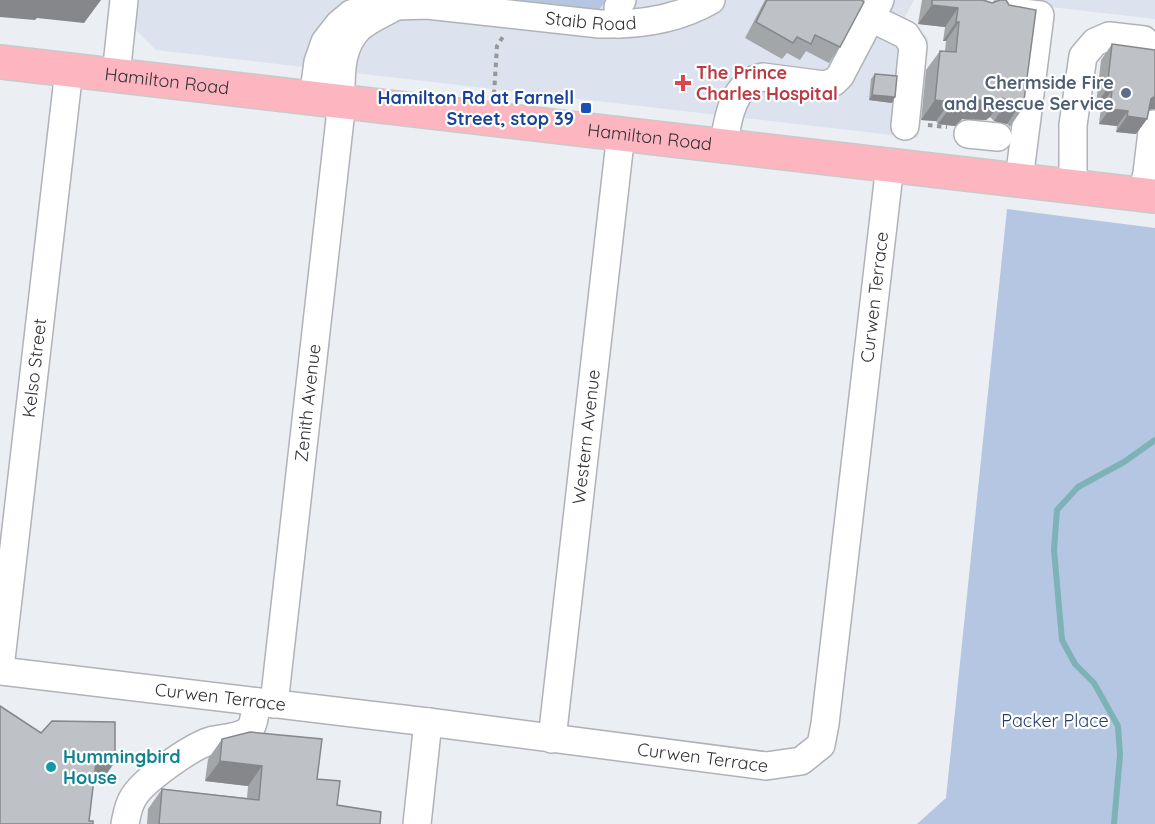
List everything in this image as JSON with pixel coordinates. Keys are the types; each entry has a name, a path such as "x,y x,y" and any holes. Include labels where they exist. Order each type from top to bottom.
{"main road":[{"name":"Hamilton Road","path":"0,62 1148,196"}],"street":[{"path":"116,75 124,0"},
{"name":"Staib Road","path":"328,100 318,62 325,42 339,24 351,14 380,6 427,5 600,24 620,12 640,23 664,18 703,2"},
{"path":"724,145 731,109 747,84 753,79 763,77 824,85 834,82 840,76 876,9 906,35 913,46 913,125"},
{"path":"1005,11 1040,15 1020,180"},
{"path":"1073,187 1073,125 1083,57 1095,42 1109,36 1143,40 1155,51"},
{"name":"Kelso Street","path":"0,669 69,70"},
{"name":"Zenith Avenue","path":"125,824 128,808 138,790 162,770 195,748 246,731 265,703 328,100"},
{"path":"1148,196 1147,172 1152,124"},
{"path":"962,132 998,137"},
{"name":"Western Avenue","path":"552,739 621,133"},
{"name":"Curwen Terrace","path":"0,669 766,766 801,761 821,745 825,724 890,165"},
{"path":"417,824 428,722"}],"path":[{"path":"494,94 497,46 503,36 521,25 522,15"},
{"path":"913,125 962,132"}],"shaded area":[{"name":"The Prince Charles Hospital","path":"138,0 914,0 905,17 928,38 918,138 156,50 135,29"},
{"path":"1012,0 1155,0 1155,19 1051,7"}],"green space":[{"path":"494,0 606,0 599,10"},
{"name":"Packer Place","path":"1007,209 1155,228 1155,824 917,824 946,798"}],"building":[{"path":"767,0 861,0 864,2 840,47 815,35 811,44 797,37 793,43 756,22"},
{"path":"932,0 983,0 992,3 1006,0 1009,5 1036,10 1023,108 1003,98 999,101 975,100 968,107 935,100 940,51 956,52 959,22 956,22 958,8 932,5"},
{"path":"1112,44 1155,50 1155,96 1151,99 1147,119 1127,116 1128,111 1110,109 1112,90 1107,89"},
{"path":"875,74 897,76 895,97 872,95"},
{"name":"Hummingbird House","path":"0,706 41,733 52,721 115,722 115,762 96,762 89,821 93,821 93,824 0,824"},
{"path":"250,732 322,739 317,779 340,781 337,805 381,812 380,824 159,824 162,789 259,800 262,766 220,761 222,739"}],"waterway":[{"path":"1114,824 1120,755 1118,726 1094,683 1075,664 1062,640 1054,550 1057,510 1078,487 1124,462 1155,440"}],"place":[{"name":"The Prince Charles Hospital","path":"683,83"},
{"name":"Chermside Fire and Rescue Service","path":"1126,93"},
{"name":"Hamilton Rd at Farnell Street, stop 39","path":"586,108"},
{"name":"Hummingbird House","path":"51,767"}]}
